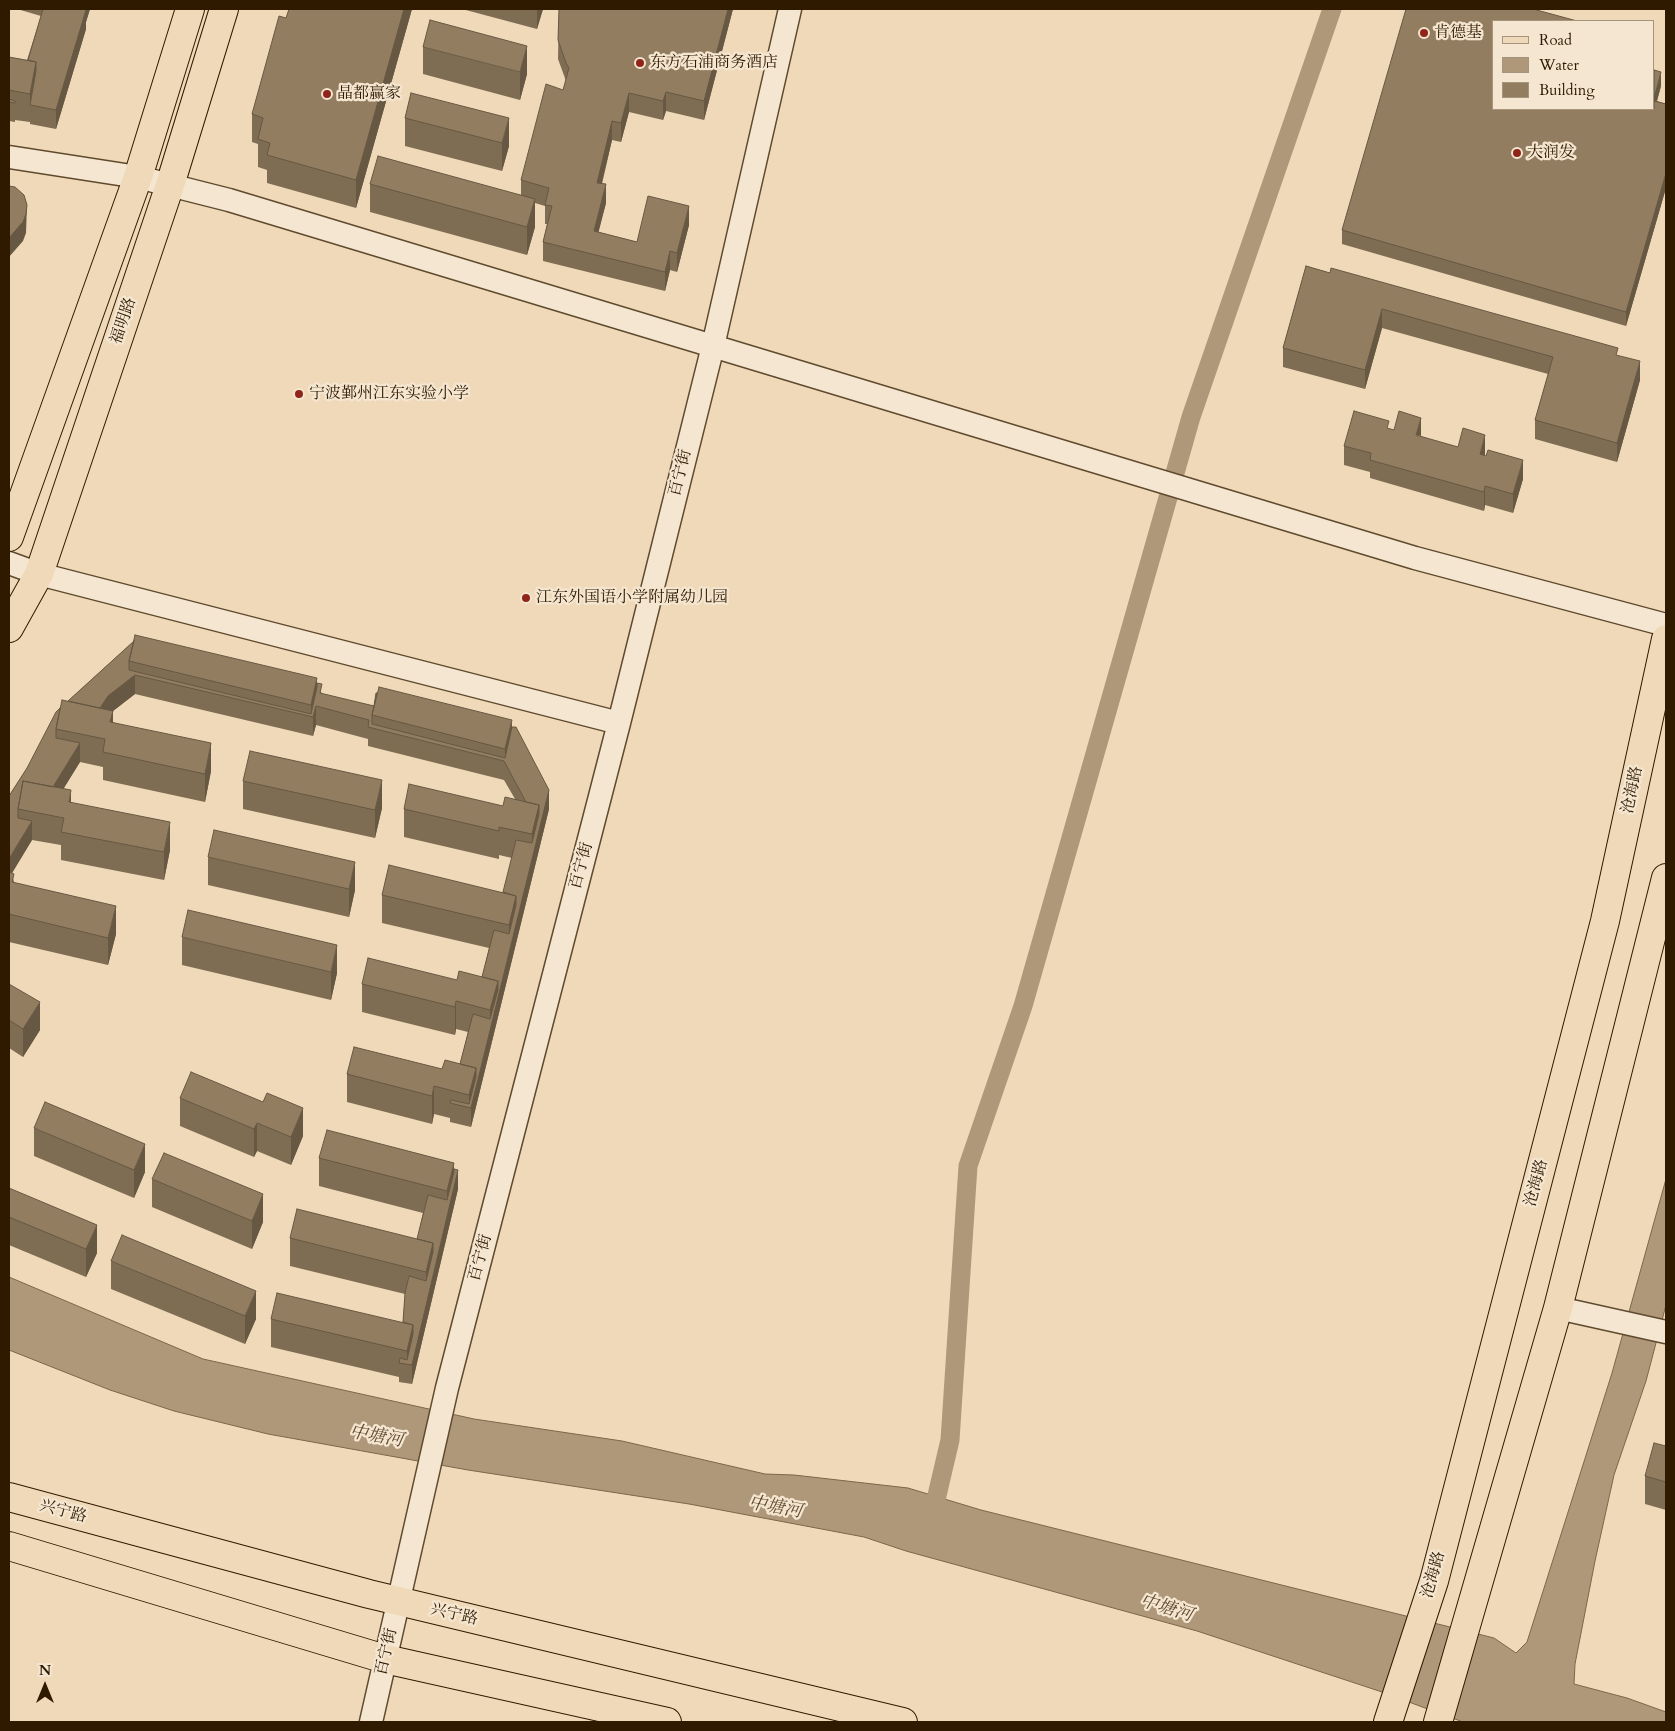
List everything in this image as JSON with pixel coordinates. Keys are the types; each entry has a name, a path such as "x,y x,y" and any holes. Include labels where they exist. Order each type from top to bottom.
{"main road":[{"path":"9,537 138,176 190,9"},
{"name":"福明路","path":"9,628 39,574 170,185 224,9"},
{"name":"沧海路","path":"1390,1718 1434,1580 1605,921 1666,639"},
{"path":"1438,1722 1558,1308 1666,878"},
{"name":"兴宁路","path":"9,1497 399,1601 903,1722"},
{"path":"9,1546 385,1659 667,1722"}],"street":[{"name":"百宁街","path":"370,1722 447,1388 619,723 713,346 790,9"},
{"path":"9,157 138,176 229,200 1415,558 1666,625"},
{"path":"9,563 39,574 619,723"},
{"path":"1558,1308 1653,1329"}],"water":[{"name":"中塘河","path":"1666,1179 1666,1305 1646,1381 1614,1475 1575,1664 1574,1684 1627,1698 1666,1712 1666,1722 1463,1722 1379,1691 1197,1631 906,1551 864,1537 689,1504 468,1470 268,1434 174,1411 110,1390 9,1350 9,1277 203,1359 474,1419 622,1441 765,1474 794,1475 908,1488 981,1510 1494,1638 1516,1653 1527,1642 1612,1373"}],"building":[{"path":"43,9 86,10 56,110 30,105 36,62 28,60"},
{"name":"晶都赢家","path":"289,9 404,9 356,180 267,155 270,143 258,139 263,118 252,114 279,16 286,18"},
{"path":"559,9 728,9 704,101 666,92 663,101 629,93 621,123 612,121 597,183 606,184 594,231 637,242 648,196 689,206 677,253 670,251 665,272 543,242 552,206 545,205 549,188 521,180 546,84 563,90 569,68 558,40"},
{"name":"大润发","path":"1406,9 1533,9 1573,20 1492,20 1492,110 1655,110 1655,101 1666,104 1666,173 1626,312 1342,230"},
{"path":"430,20 527,46 520,72 423,47"},
{"path":"9,57 36,62 30,94 9,90"},
{"path":"1655,70 1661,72 1655,94"},
{"path":"411,93 509,118 502,143 405,118"},
{"path":"378,156 535,199 527,227 370,184"},
{"path":"9,186 15,187 24,195 27,205 23,222 9,238"},
{"path":"1306,266 1330,273 1331,268 1618,348 1616,355 1640,361 1617,443 1535,420 1553,357 1382,309 1365,370 1283,348"},
{"path":"1354,411 1389,421 1387,428 1394,430 1399,411 1421,418 1416,435 1458,447 1463,428 1485,435 1480,454 1486,456 1488,450 1523,460 1513,494 1485,486 1484,492 1370,460 1371,453 1344,446"},
{"path":"135,635 317,678 311,705 129,661"},
{"path":"134,641 129,661 129,670 311,714 317,683 322,684 320,693 374,706 377,693 372,724 505,758 512,727 516,727 549,790 471,1108 450,1103 451,1100 469,1104 476,1077 476,1068 460,1064 473,1014 490,1019 498,990 498,981 482,977 494,930 509,934 516,905 516,896 503,892 516,840 532,843 539,814 539,805 526,802 504,761 368,727 369,720 316,706 313,717 135,675 108,696 100,708 68,701"},
{"path":"379,687 512,720 505,749 372,715"},
{"path":"62,700 113,711 110,722 211,743 205,774 103,752 105,739 56,729"},
{"path":"60,708 56,738 80,743 53,787 23,781 18,818 32,821 9,859 9,796 27,768 56,712"},
{"path":"250,751 382,780 375,810 243,781"},
{"path":"23,781 71,790 69,802 170,822 164,852 61,832 64,818 18,809"},
{"path":"409,784 503,806 505,797 539,805 532,834 499,827 499,831 404,809"},
{"path":"214,830 355,862 349,889 208,857"},
{"path":"389,865 516,896 509,925 382,895"},
{"path":"9,872 14,874 12,882 116,906 108,938 9,914"},
{"path":"188,910 337,945 331,972 182,937"},
{"path":"368,958 457,980 459,971 498,981 490,1010 456,1001 455,1007 362,984"},
{"path":"9,984 40,1002 23,1029 9,1020"},
{"path":"354,1047 442,1069 445,1060 476,1068 469,1095 434,1086 432,1096 347,1074"},
{"path":"191,1072 263,1102 267,1093 303,1108 291,1137 257,1123 254,1129 180,1098"},
{"path":"45,1102 145,1144 134,1170 34,1128"},
{"path":"327,1130 454,1163 447,1191 319,1158"},
{"path":"164,1153 263,1194 252,1221 152,1179"},
{"path":"454,1169 458,1170 412,1365 399,1363 400,1358 407,1360 413,1334 413,1325 403,1322 405,1293 409,1276 426,1281 433,1252 433,1243 417,1239 428,1195 447,1200"},
{"path":"9,1188 97,1225 86,1249 9,1217"},
{"path":"297,1209 433,1243 426,1272 290,1238"},
{"path":"122,1235 256,1291 245,1316 111,1261"},
{"path":"277,1293 413,1325 407,1351 271,1319"},
{"path":"1654,1443 1666,1446 1666,1482 1645,1476"}],"waterway":[{"path":"931,1521 950,1440 968,1166 1023,1006 1191,417 1332,9"}],"place":[{"name":"肯德基","path":"1424,33"},
{"name":"东方石浦商务酒店","path":"640,63"},
{"name":"晶都赢家","path":"327,94"},
{"name":"大润发","path":"1517,153"},
{"name":"宁波鄞州江东实验小学","path":"299,394"},
{"name":"江东外国语小学附属幼儿园","path":"526,598"}]}
